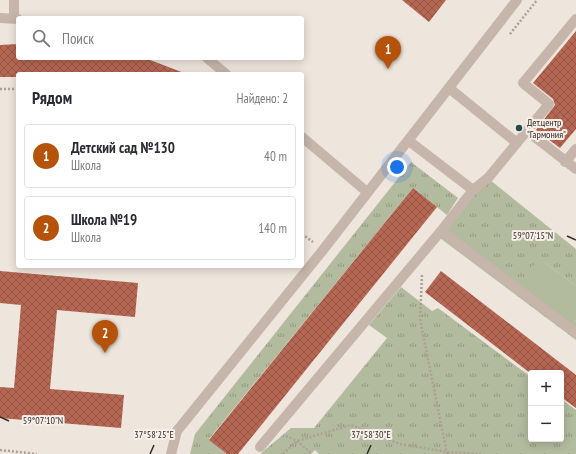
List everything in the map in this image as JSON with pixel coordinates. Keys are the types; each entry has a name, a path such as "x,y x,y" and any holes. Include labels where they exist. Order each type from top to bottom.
{"lane":[{"path":"0,18 16,18 14,0"},
{"path":"171,454 177,431 409,141 517,0"},
{"path":"260,447 441,231 473,190 488,178 549,104 523,83 576,19"},
{"path":"209,60 224,72"},
{"path":"449,88 518,143"},
{"path":"527,131 565,162 576,169"},
{"path":"304,139 368,192"},
{"path":"409,141 473,190"},
{"path":"565,162 576,149"},
{"path":"441,231 576,333"}],"path":[{"path":"0,89 16,89"},
{"path":"422,274 420,319 447,453"},
{"path":"283,454 297,441 351,425 400,444 447,453 481,454"},
{"path":"275,429 297,441 312,454"},
{"path":"0,450 37,454"}],"green space":[{"path":"411,162 458,198 447,215 413,188 209,439 227,454 190,454 195,434"},
{"path":"490,180 576,249 576,286 544,262 573,323 576,320 576,340 440,238 470,199"},
{"path":"544,262 576,286 576,320 573,323 562,322 522,290 523,280 527,271 534,265"},
{"path":"401,287 432,311 438,308 528,375 528,442 564,442 564,401 576,410 576,454 319,454 315,450 311,454 260,454 291,428 314,428 387,338 369,325"}],"building":[{"path":"402,0 446,0 429,22"},
{"path":"576,31 576,129 560,148 536,130 555,105 553,99 533,83"},
{"path":"16,44 16,60 150,60 181,72 16,72 16,77 0,77 0,45"},
{"path":"413,188 437,207 238,454 227,454 209,440"},
{"path":"0,271 138,283 135,317 57,310 50,389 124,395 121,428 0,418 0,387 14,388 21,305 0,303"},
{"path":"441,271 576,375 576,408 564,399 564,370 528,370 528,371 425,292"}],"place":[{"name":"Детский сад №130","path":"388,69"},
{"name":"Дет.центр \"Гармония\"","path":"519,128"},
{"name":"Школа №19","path":"105,353"}]}
